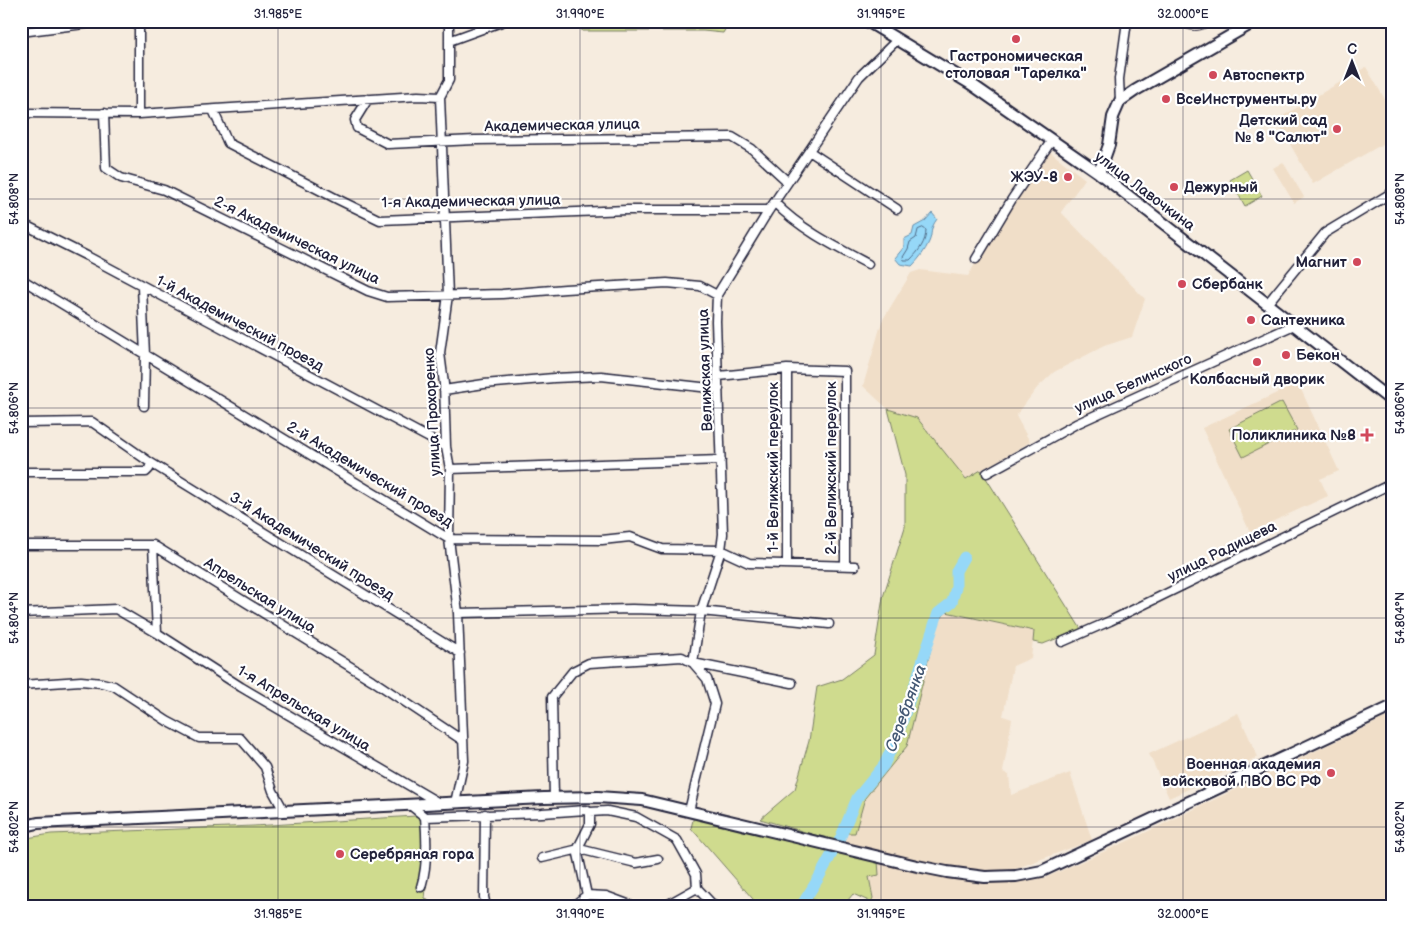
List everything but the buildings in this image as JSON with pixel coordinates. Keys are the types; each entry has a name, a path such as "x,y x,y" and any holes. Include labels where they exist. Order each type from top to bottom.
{"street":[{"path":"21,32 107,21"},
{"path":"139,21 140,114"},
{"name":"улица Прохоренко","path":"449,21 449,80 440,97 448,295 440,354 444,390 446,447 450,469 449,539 458,613 464,761 455,802"},
{"path":"449,41 504,21"},
{"name":"улица Лавочкина","path":"867,21 971,84 1099,173 1393,402"},
{"path":"1099,173 1109,146 1113,117 1120,101 1118,79 1127,21"},
{"path":"1120,101 1256,21"},
{"name":"Велижская улица","path":"693,663 701,611 721,550 723,534 716,321 717,295 774,202 859,77 897,40"},
{"path":"21,113 140,114 418,96 440,97"},
{"name":"Академическая улица","path":"368,99 355,120 357,128 388,144 441,141 732,137 752,149 788,182"},
{"name":"1-я Академическая улица","path":"214,110 228,143 380,220 627,210 769,210"},
{"name":"2-я Академическая улица","path":"104,114 106,168 121,178 164,190 368,291 387,297 502,294 667,283 700,286 717,295"},
{"path":"976,259 1012,199 1052,140"},
{"path":"809,151 897,209"},
{"path":"1267,304 1325,234 1393,192"},
{"path":"774,202 821,238 868,264"},
{"name":"1-й Академический проезд","path":"21,223 87,256 142,287 446,447"},
{"name":"2-й Академический проезд","path":"21,278 449,539 602,540 630,537 662,549 721,550"},
{"path":"142,287 145,355 144,406"},
{"name":"улица Белинского","path":"987,473 1076,424 1294,325"},
{"path":"719,376 787,369"},
{"name":"2-й Велижский переулок","path":"787,369 845,371 845,565"},
{"name":"1-й Велижский переулок","path":"787,369 787,564"},
{"path":"444,390 484,384 601,376 719,389"},
{"name":"3-й Академический проезд","path":"21,423 92,422 151,463 460,653"},
{"path":"450,469 721,460"},
{"path":"21,472 146,472 151,463"},
{"name":"улица Радищева","path":"1062,642 1110,621 1393,483"},
{"path":"21,545 152,545 157,633"},
{"name":"Апрельская улица","path":"152,545 372,680 462,740"},
{"path":"721,550 749,563 856,566"},
{"path":"458,613 632,609 701,611 829,624"},
{"name":"1-я Апрельская улица","path":"21,613 116,610 157,633 241,687 439,803"},
{"path":"554,798 552,697 573,671 589,663 682,657 693,663 792,682"},
{"path":"689,811 715,704 707,679 693,663"},
{"path":"21,685 81,681 102,682 114,686 167,721 198,738 240,738 265,767 273,790 284,811"},
{"path":"21,826 455,802 598,797 642,800 917,866 985,877 1016,876 1042,871 1082,853 1393,706"},
{"path":"410,805 425,817 586,810 590,812 607,811 636,817 677,840 696,874 697,888 714,906"},
{"path":"587,895 578,854 590,824 590,812"},
{"path":"486,814 484,898 486,906"},
{"path":"421,888 424,876 427,836 425,817"},
{"path":"542,858 579,849 636,863 658,859"},
{"path":"665,906 697,888"},
{"path":"573,906 587,895 606,896 633,906"}],"shaded area":[{"name":"Детский сад № 8 \"Салют\"","path":"1366,67 1393,113 1393,138 1313,184 1276,120"},
{"path":"1049,151 1085,179 1061,212 1145,299 1132,337 1104,346 1054,372 1037,388 1016,416 1030,442 966,479 917,418 888,409 863,386 882,321 911,273 920,270 968,276 986,245"},
{"path":"1283,162 1304,197 1294,203 1273,168"},
{"path":"1298,383 1339,471 1320,479 1328,496 1250,532 1202,428"},
{"path":"946,612 1034,631 1031,658 1013,666 1003,716 1012,719 1003,772 1009,775 1011,795 1070,773 1092,840 1015,869 996,871 964,870 910,861 843,843 847,833 855,832 865,798 907,746 937,624"},
{"path":"1238,713 1258,757 1169,798 1149,754"},
{"name":"Военная академия войсковой ПВО ВС РФ","path":"1393,714 1393,906 876,906 871,902 873,898 869,876 879,875 878,861 1029,878 1045,878 1132,839"}],"green space":[{"path":"580,21 730,21 723,33 703,31 582,31"},
{"path":"1247,170 1262,196 1245,206 1230,180"},
{"path":"1282,402 1297,430 1243,457 1229,429"},
{"path":"888,409 917,418 966,479 981,470 1081,629 1043,644 1033,642 1034,631 946,612 937,624 907,746 865,798 855,833 847,833 843,843 760,819 795,789 809,741 817,687 842,679 874,655 883,597 905,527 905,475"},
{"path":"428,813 429,860 425,898 435,906 21,906 21,839 51,834 254,826 416,816"},
{"path":"694,816 878,861 879,875 869,877 873,898 871,902 853,894 843,906 828,906 810,898 805,906 759,906 691,828"}],"water":[{"path":"932,213 937,219 924,252 912,266 900,264 895,258 904,247 904,239 912,235 914,227 925,221"}],"waterway":[{"name":"Серебрянка","path":"801,906 839,841 857,798 884,765 899,732 938,613 952,602 956,587 956,571 964,557"}],"tram line":[{"path":"1174,21 1180,26 1192,30 1202,29 1220,21"}],"place":[{"name":"Гастрономическая столовая \"Тарелка\"","path":"1016,39"},
{"name":"Автоспектр","path":"1213,75"},
{"name":"ВсеИнструменты.ру","path":"1166,99"},
{"name":"Детский сад № 8 \"Салют\"","path":"1337,129"},
{"name":"ЖЭУ-8","path":"1068,177"},
{"name":"Дежурный","path":"1174,187"},
{"name":"Магнит","path":"1357,262"},
{"name":"Сбербанк","path":"1182,284"},
{"name":"Сантехника","path":"1251,320"},
{"name":"Бекон","path":"1286,355"},
{"name":"Колбасный дворик","path":"1257,362"},
{"name":"Поликлиника №8","path":"1367,435"},
{"name":"Военная академия войсковой ПВО ВС РФ","path":"1331,773"},
{"name":"Серебряная гора","path":"340,854"}]}
